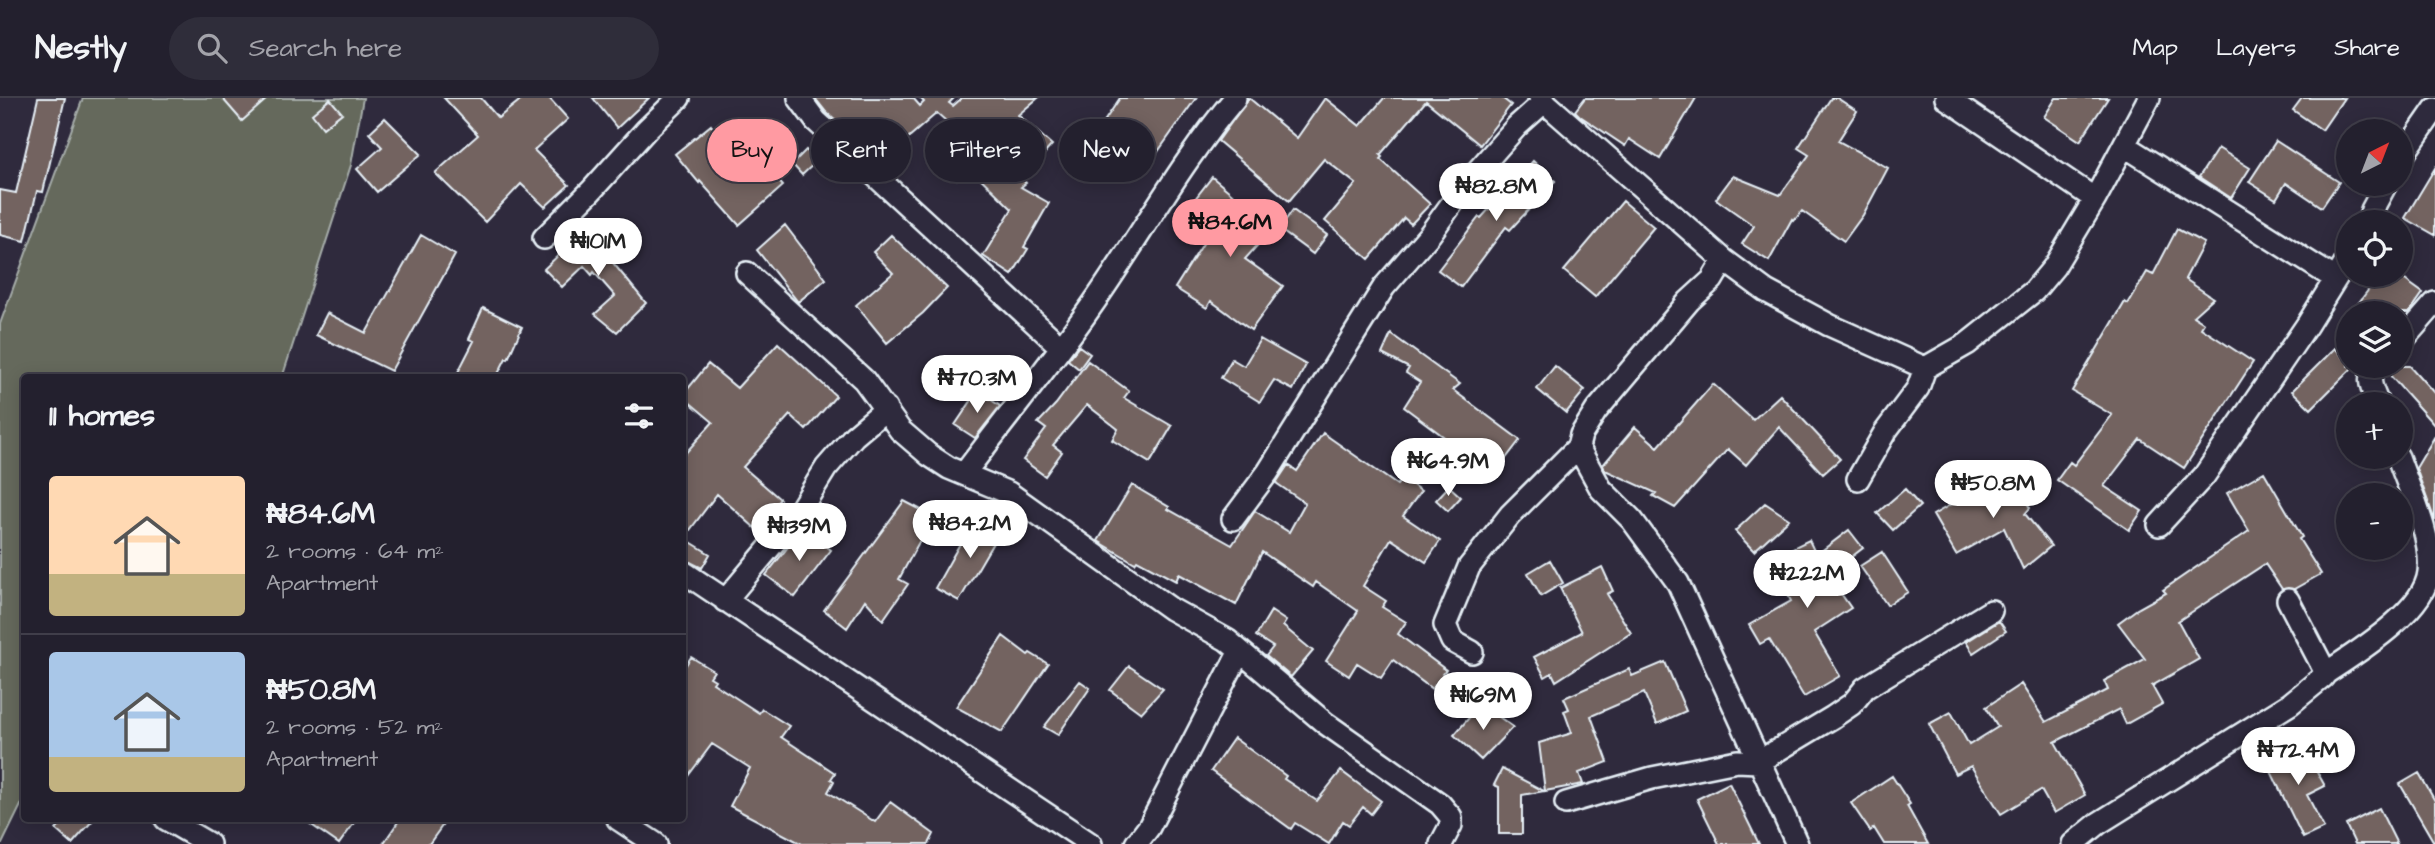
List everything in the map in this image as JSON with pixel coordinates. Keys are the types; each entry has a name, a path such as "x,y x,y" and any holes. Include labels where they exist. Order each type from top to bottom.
{"street":[{"path":"544,238 592,191 647,128 679,98"},
{"path":"799,98 816,121 1060,346"},
{"path":"964,474 1060,346 1152,217 1178,172 1235,98"},
{"path":"1946,98 2095,199"},
{"path":"1858,478 1885,432 1918,388 1925,368 1967,344 2034,291 2054,267 2125,146 2149,98"},
{"path":"1233,519 1268,472 1384,287 1430,234 1466,184 1542,100 1724,260 1766,291 1819,319 1925,368"},
{"path":"2413,141 2435,109"},
{"path":"2125,146 2334,278"},
{"path":"1472,652 1452,641 1445,625 1469,567 1510,515 1578,447 1581,435 1596,411 1689,301 1712,280 1724,260"},
{"path":"747,273 864,380 900,429 929,455 949,468 1009,493 1171,609 1227,639 1325,723 1445,808 1451,817 1451,825 1441,844"},
{"path":"2159,525 2204,476 2307,325 2336,275"},
{"path":"2413,328 2435,303"},
{"path":"725,601 797,515 826,468 854,436 887,409"},
{"path":"1578,447 1601,489 1632,520 1678,583 1797,844"},
{"path":"2073,844 2099,822 2290,704 2326,673 2372,643 2402,616 2420,593 2429,573 2426,539 2402,469"},
{"path":"686,575 1091,844"},
{"path":"2288,600 2326,673"},
{"path":"1566,803 1652,778 1737,761 1758,762 1852,704 1865,688 1992,611"},
{"path":"1136,844 1149,827 1240,651"},
{"path":"171,822 209,844"},
{"path":"623,822 656,844"}],"green space":[{"path":"83,98 363,98 351,165 283,374 21,374 21,805 2,844 0,844 0,324"}],"building":[{"path":"38,98 65,98 43,192 37,191 25,241 0,235 0,190 16,193"},
{"path":"222,98 268,98 242,121"},
{"path":"444,98 481,98 498,118 523,98 549,98 568,119 534,150 569,185 545,207 521,184 485,222 435,173 478,135"},
{"path":"593,98 649,98 617,128"},
{"path":"815,98 913,98 920,106 924,102 920,98 954,98 949,103 953,106 962,98 1038,98 1018,115 1023,119 944,119 937,113 930,119 925,119 925,123 911,135 911,119 834,119"},
{"path":"1120,98 1196,98 1155,156 1155,119 1106,119"},
{"path":"1249,98 1297,138 1325,98 1360,126 1384,98 1502,98 1511,105 1480,145 1426,101 1380,155 1380,159 1430,204 1411,224 1404,218 1369,259 1325,221 1356,184 1324,159 1289,201 1218,141"},
{"path":"1585,98 1696,98 1660,159 1629,139 1625,146 1580,116 1575,111"},
{"path":"1831,98 1837,98 1857,111 1838,141 1888,168 1863,215 1844,241 1802,211 1794,221 1792,219 1769,261 1742,244 1754,226 1716,199 1733,176 1780,195 1809,155 1798,148"},
{"path":"2056,98 2108,98 2080,141 2044,117"},
{"path":"2302,98 2344,98 2322,130 2293,110"},
{"path":"330,99 342,113 323,128 312,114"},
{"path":"385,118 421,154 377,192 357,169 382,147 369,133"},
{"path":"707,128 707,182 779,182 783,186 739,225 675,154"},
{"path":"1045,139 1052,145 1045,153"},
{"path":"2276,141 2336,180 2336,186 2322,207 2286,183 2276,199 2249,182"},
{"path":"2218,148 2250,168 2231,198 2199,177"},
{"path":"806,150 811,155 811,167 802,175 797,170 797,159"},
{"path":"1533,161 1555,181 1510,230 1506,227 1461,287 1438,270 1479,217 1481,218"},
{"path":"2435,168 2435,235 2413,223 2413,210 2410,210"},
{"path":"1212,177 1273,228 1245,259 1283,286 1251,330 1211,301 1207,308 1175,288 1216,223 1191,204"},
{"path":"984,182 1025,182 1021,187 1049,203 1024,247 1028,249 1012,275 983,256 1012,209"},
{"path":"1623,201 1654,227 1595,297 1564,271"},
{"path":"1293,210 1327,235 1313,254 1279,229"},
{"path":"785,225 826,279 798,302 757,250"},
{"path":"587,228 612,255 609,258 646,303 617,332 595,314 615,296 594,272 592,275 584,266 562,287 544,269"},
{"path":"2177,229 2204,243 2185,279 2213,298 2193,316 2204,323 2201,328 2253,362 2184,468 2140,439 2104,486 2142,511 2129,530 2057,480 2070,462 2074,465 2112,415 2072,391 2125,302 2128,304 2147,272 2153,275"},
{"path":"421,235 455,255 391,371 316,335 327,313 366,333"},
{"path":"891,235 947,288 923,313 887,343 856,305 893,273 873,252"},
{"path":"2413,286 2423,293 2413,307 2413,301 2360,301 2369,289 2366,287"},
{"path":"483,308 522,327 498,374 457,374 474,341 469,339"},
{"path":"1391,334 1460,384 1453,390 1520,440 1494,474 1404,407 1420,382 1406,373 1409,368 1382,354"},
{"path":"1260,339 1306,365 1293,390 1274,380 1260,402 1221,378 1232,359 1244,366"},
{"path":"778,343 836,396 806,430 790,415 743,467 780,499 755,528 717,494 686,535 686,452 713,422 686,399 686,391 708,364 737,388"},
{"path":"1079,346 1090,354 1079,369 1068,360"},
{"path":"2335,348 2336,378 2342,378 2311,409 2292,391"},
{"path":"1088,361 1129,391 1124,398 1172,426 1150,463 1112,440 1118,429 1087,405 1053,445 1062,452 1045,476 1023,460 1046,429 1038,423"},
{"path":"1555,366 1585,390 1566,413 1537,389"},
{"path":"2413,369 2435,394 2435,426 2413,401 2413,392 2405,392 2392,378 2413,378"},
{"path":"1713,384 1753,420 1780,395 1840,459 1823,474 1779,427 1746,465 1728,449 1675,508 1653,496 1656,493 1605,470 1603,465 1635,427 1658,447"},
{"path":"978,391 1000,406 975,438 955,425"},
{"path":"1323,433 1397,485 1403,478 1421,491 1403,516 1440,541 1426,562 1391,539 1363,586 1386,601 1382,607 1406,622 1398,634 1446,670 1432,689 1393,660 1381,678 1357,663 1349,676 1326,661 1358,611 1316,582 1313,587 1262,552 1236,605 1179,574 1176,581 1137,560 1135,563 1098,541 1132,485 1232,545 1255,511 1289,532 1305,503 1276,483 1288,465 1297,471"},
{"path":"2435,436 2435,521 2416,468"},
{"path":"2008,471 2030,508 2025,514 2051,546 2023,569 2004,528 1956,555 1933,515"},
{"path":"2264,472 2302,537 2299,539 2321,574 2294,589 2282,589 2265,564 2178,621 2199,659 2152,686 2162,704 2126,724 2119,709 2055,742 2085,795 2054,813 2041,790 2001,814 1971,766 1955,774 1929,724 1951,712 1969,745 1998,727 1986,707 2021,684 2046,722 2108,690 2104,681 2145,659 2118,623 2166,593 2163,590 2249,531 2227,493"},
{"path":"1449,486 1461,497 1448,511 1436,500"},
{"path":"1905,489 1920,506 1893,530 1877,513"},
{"path":"904,501 933,516 899,579 908,584 883,620 865,600 847,628 824,610"},
{"path":"1765,503 1789,519 1754,551 1735,531"},
{"path":"997,512 1010,521 1000,537 997,536 959,601 935,588 962,540 973,548"},
{"path":"803,528 831,550 795,597 766,575"},
{"path":"1849,530 1863,548 1828,575 1851,608 1814,632 1840,676 1804,697 1769,639 1760,644 1749,625 1791,601 1770,559 1809,540 1816,555"},
{"path":"686,539 710,554 702,568 686,560"},
{"path":"1882,552 1908,592 1887,605 1860,566"},
{"path":"1550,560 1563,583 1541,596 1528,573"},
{"path":"1602,567 1613,591 1607,594 1631,633 1556,681 1552,673 1545,677 1534,657 1582,632 1560,588"},
{"path":"1271,611 1286,621 1283,626 1313,651 1291,677 1266,656 1273,647 1256,636"},
{"path":"1999,621 2006,631 1973,653 1966,642"},
{"path":"1003,636 1028,655 1030,653 1048,664 1002,732 956,707"},
{"path":"691,657 714,671 710,677 715,680 713,683 759,713 762,709 789,726 781,737 835,773 828,792 875,822 890,802 934,834 929,844 802,844 730,806 750,768 712,744 686,779 686,665"},
{"path":"1665,662 1686,711 1657,724 1644,693 1591,716 1608,762 1579,773 1583,784 1545,791 1539,743 1572,733 1564,711 1569,709 1564,698 1629,669 1632,676"},
{"path":"1129,666 1163,689 1141,713 1110,690"},
{"path":"1080,681 1090,688 1058,735 1044,727"},
{"path":"1481,704 1513,727 1481,760 1454,735"},
{"path":"1234,738 1286,776 1284,779 1317,801 1341,771 1381,801 1371,814 1363,807 1349,825 1343,821 1329,844 1295,823 1291,829 1211,771"},
{"path":"2301,743 2325,786 2307,795 2324,828 2303,838 2266,761"},
{"path":"1502,769 1544,791 1522,795 1522,834 1499,834 1499,787 1494,785"},
{"path":"2419,773 2435,801 2435,844 2400,784"},
{"path":"1892,776 1910,804 1907,806 1928,844 1884,844 1874,828 1870,831 1851,803"},
{"path":"1729,783 1759,844 1719,844 1697,799"},
{"path":"2379,808 2397,844 2355,844 2346,825"},
{"path":"63,822 91,822 72,844 56,830"},
{"path":"307,822 355,822 339,844"},
{"path":"398,822 445,822 429,844 383,844"}]}
